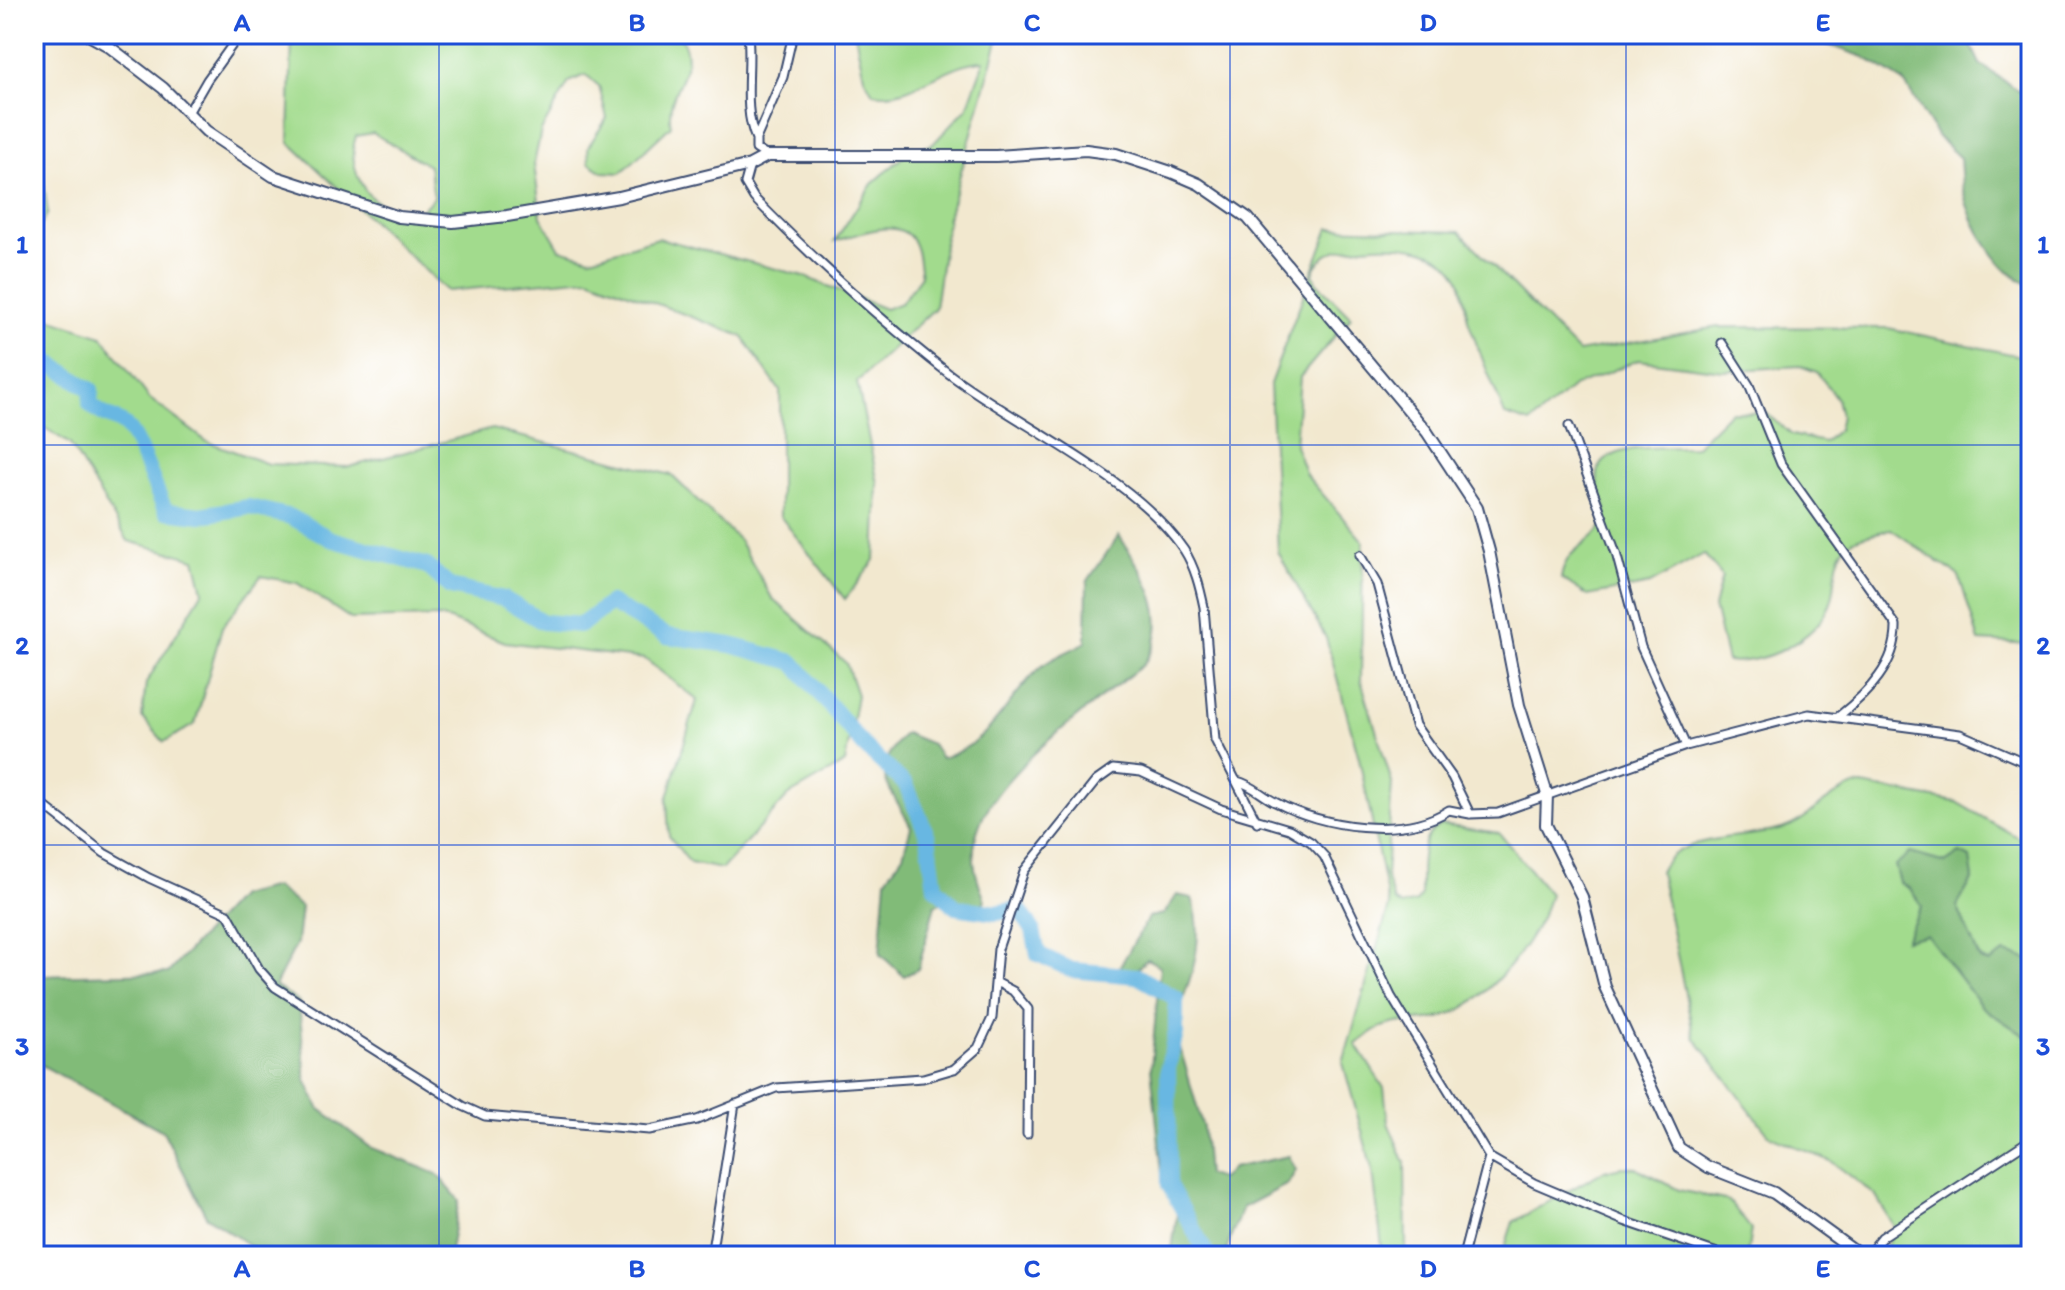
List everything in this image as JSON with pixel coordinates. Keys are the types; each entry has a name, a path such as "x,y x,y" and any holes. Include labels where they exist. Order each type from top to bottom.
{"street":[{"path":"87,34 107,45 206,131 273,176 370,209 422,220 453,222 619,197 750,165 767,156 996,156 1086,150 1143,161 1199,184 1248,218 1427,432 1477,508 1489,551 1519,705 1547,794 1546,825 1582,897 1605,987 1679,1148 1708,1167 1774,1193 1864,1256 1882,1237 2031,1139"},
{"path":"188,113 240,34"},
{"path":"748,34 752,127 756,149 767,156"},
{"path":"756,139 783,77 793,34"},
{"path":"750,165 745,183 754,198 869,308 1000,412 1137,500 1180,545 1192,567 1204,607 1215,740 1257,822"},
{"path":"1237,781 1259,790 1273,802 1305,814 1357,826 1432,821 1449,810 1470,814 1498,813 1686,746 1809,714 1829,719 1839,716 1864,696 1897,645 1896,625 1781,464 1749,385 1722,343"},
{"path":"1569,426 1616,553 1641,647 1686,746"},
{"path":"1360,555 1377,584 1415,725 1452,777 1470,814"},
{"path":"1839,716 1960,734 2031,765"},
{"path":"34,798 104,853 162,885 228,914 259,969 275,987 463,1106 485,1116 649,1130 697,1120 776,1088 923,1078 954,1069 978,1048 992,1018 998,949 1024,871 1067,815 1106,772 1124,768 1141,772 1189,797 1257,822 1289,829 1311,842 1324,856 1391,996 1489,1157 1534,1183 1624,1221 1726,1256"},
{"path":"996,982 1013,991 1028,1009 1027,1134"},
{"path":"711,1256 735,1104"},
{"path":"1463,1256 1489,1157"}],"green space":[{"path":"292,34 678,34 687,57 672,101 671,126 621,173 603,172 589,163 588,147 607,118 599,86 586,75 569,82 541,131 534,164 541,217 560,249 591,258 658,238 803,276 885,309 901,303 921,276 916,249 909,236 901,230 879,229 835,241 872,184 905,155 933,144 967,108 984,61 955,68 901,92 873,93 864,77 855,34 1000,34 948,217 935,308 857,382 878,484 875,560 845,599 780,516 780,391 742,336 589,278 447,291 289,142","holes":["373,133 429,166 434,197 422,210 401,210 380,204 364,188 355,168 356,136"]},
{"path":"1797,34 1966,34 1980,64 2022,93 2031,78 2031,285 2007,270 1987,246 1967,203 1960,158 1938,137 1904,82 1864,57"},
{"path":"34,178 43,178 48,213 34,236"},
{"path":"1329,228 1460,232 1578,352 1718,327 1888,328 2025,357 2031,380 2031,644 1979,641 1959,576 1891,529 1859,538 1844,548 1837,563 1830,605 1823,618 1800,639 1771,655 1727,661 1714,607 1722,576 1704,554 1650,584 1588,596 1561,578 1564,567 1573,553 1596,534 1603,523 1605,510 1598,475 1603,463 1613,455 1646,448 1695,447 1730,412 1766,413 1792,435 1824,442 1838,430 1841,415 1837,399 1817,372 1800,366 1723,371 1638,360 1573,387 1530,423 1505,415 1469,323 1460,281 1444,260 1419,249 1376,246 1333,252 1317,265 1313,273 1316,282 1351,317 1300,377 1295,445 1306,475 1363,541 1361,680 1392,783 1386,876 1394,901 1401,906 1417,902 1421,895 1424,846 1427,837 1441,825 1499,833 1550,894 1536,928 1524,946 1480,996 1449,1015 1390,1024 1375,1030 1356,1044 1384,1088 1388,1123 1405,1163 1406,1256 1383,1256 1373,1172 1343,1063 1389,906 1359,758 1326,638 1278,552 1270,384"},
{"path":"34,299 47,318 102,336 150,399 206,441 268,464 349,467 492,429 671,475 739,540 772,598 846,663 857,695 845,763 788,796 722,869 690,863 669,836 667,800 697,700 645,659 505,642 442,617 351,619 297,583 261,576 222,627 195,724 164,742 142,717 146,683 203,591 195,559 128,541 70,444 34,421"},
{"path":"1119,535 1154,598 1157,631 1153,648 1143,665 1045,744 998,793 983,817 974,849 976,871 985,900 977,914 950,899 935,905 918,969 904,976 880,954 886,879 903,855 911,827 889,788 884,769 887,758 905,733 932,744 941,758 972,744 995,722 1042,666 1086,642 1087,582"},
{"path":"1862,785 1956,802 2031,845 2031,960 2005,953 1989,963 1977,954 1968,939 1957,906 1973,878 1960,853 1945,863 1910,853 1900,883 1910,889 1922,906 1927,935 1982,1007 2031,1040 2031,1241 1933,1248 1927,1256 1882,1256 1895,1228 1875,1195 1831,1161 1770,1136 1694,1037 1660,872 1669,859 1681,850 1714,840 1782,829 1803,819 1840,792"},
{"path":"1910,853 1945,863 1960,853 1970,858 1973,878 1957,906 1980,960 1989,963 2005,953 2031,960 2031,1040 1982,1007 1927,935 1905,940 1922,906 1910,889 1900,883 1895,865"},
{"path":"275,887 301,907 297,943 275,986 299,1002 306,1080 319,1108 370,1147 437,1174 459,1200 449,1256 265,1256 206,1216 163,1131 34,1061 34,976 168,973 239,896"},
{"path":"1177,895 1192,898 1198,930 1190,977 1173,1023 1203,1128 1207,1175 1221,1179 1232,1168 1289,1156 1296,1170 1288,1184 1242,1208 1224,1256 1171,1256 1177,1214 1162,1173 1151,1068 1160,966 1147,959 1135,971 1119,968 1149,917 1164,914"},
{"path":"1621,1167 1637,1168 1679,1190 1729,1201 1751,1229 1747,1256 1502,1256 1513,1222 1604,1171"}],"waterway":[{"path":"34,352 91,390 90,404 129,430 166,511 201,515 249,507 291,517 331,539 427,566 450,587 504,599 543,622 581,625 610,603 667,636 731,645 793,662 865,747 906,785 928,837 935,887 956,907 996,913 1019,909 1033,930 1038,954 1072,970 1137,976 1176,998 1176,1033 1168,1067 1169,1185 1208,1256"}]}
